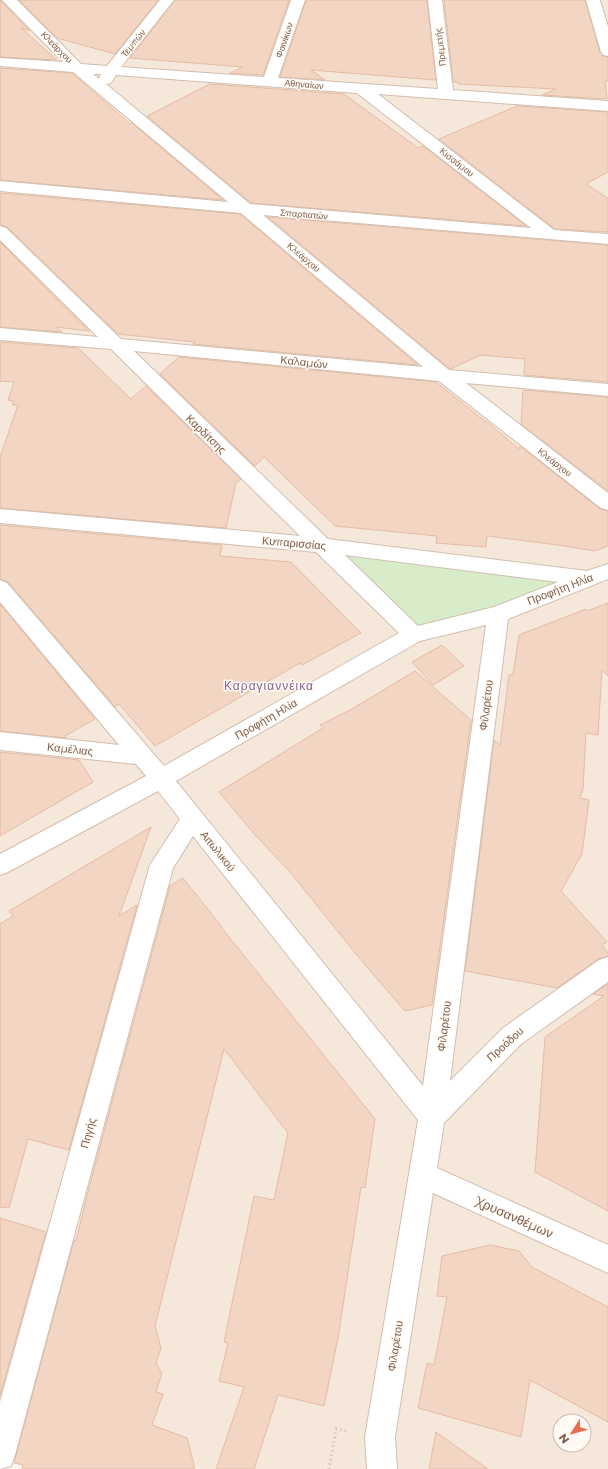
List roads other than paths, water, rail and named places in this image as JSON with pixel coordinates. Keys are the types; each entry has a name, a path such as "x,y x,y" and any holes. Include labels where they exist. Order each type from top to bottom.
{"street":[{"name":"Κλεάρχου","path":"9,0 78,68 103,89 445,376 608,503"},
{"name":"Τεμπών","path":"103,89 110,71 167,0"},
{"name":"Φοινίκων","path":"270,81 298,0"},
{"name":"Πρεμετής","path":"435,0 446,94"},
{"path":"593,0 608,52"},
{"name":"Αθηναίων","path":"0,62 608,106"},
{"name":"Κισσάμου","path":"362,89 551,235"},
{"name":"Σπαρτιατών","path":"0,186 246,209 608,239"},
{"name":"Καρδίτσης","path":"0,231 113,343 414,635"},
{"name":"Καλαμών","path":"0,334 113,343 445,376 608,390"},
{"name":"Κυπαρισσίας","path":"0,516 321,545 587,578"},
{"name":"Προφήτη Ηλία","path":"0,866 161,779 414,635 498,614 608,571"},
{"name":"Αιτωλικού","path":"0,588 140,756 161,779 432,1117"},
{"name":"Φιλαρέτου","path":"382,1469 380,1437 432,1117 498,614"},
{"name":"Καμέλιας","path":"0,741 140,756"},
{"name":"Πηγής","path":"0,1455 162,865 192,819"},
{"name":"Προόδου","path":"432,1117 512,1036 608,968"},
{"name":"Χρυσανθέμων","path":"423,1176 608,1259"}],"district":[{"name":"Καραγιαννέικα","path":"269,685"}]}
